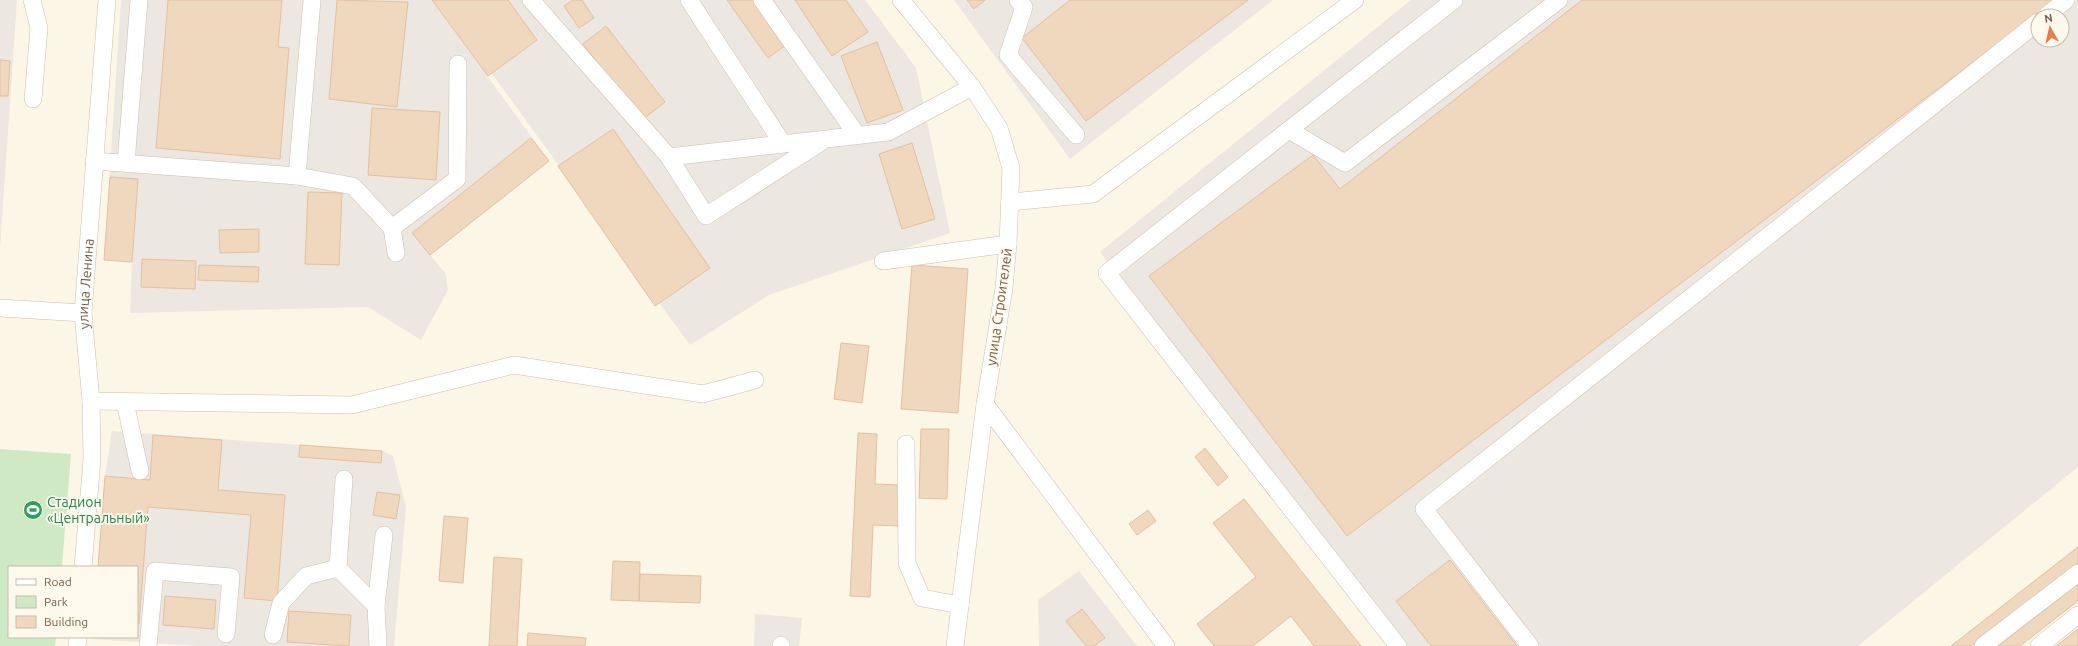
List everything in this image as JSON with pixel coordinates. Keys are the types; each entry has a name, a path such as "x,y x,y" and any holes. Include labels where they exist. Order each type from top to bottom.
{"street":[{"path":"32,0 39,28 33,99"},
{"name":"улица Ленина","path":"83,566 92,459 91,401 83,313 107,0"},
{"path":"126,163 139,0"},
{"path":"297,176 312,0"},
{"path":"531,0 669,157 706,216 824,139"},
{"path":"689,0 783,144"},
{"path":"762,0 857,135"},
{"name":"улица Строителей","path":"901,0 972,87 999,128 1011,168 1008,244 1004,288 985,404 954,646"},
{"path":"1010,202 1093,194 1355,0"},
{"path":"1398,646 1107,273 1454,0"},
{"path":"1289,130 1345,163 1559,0"},
{"path":"2056,8 2066,0"},
{"path":"1025,2 1008,55 1076,135"},
{"path":"1530,646 1424,509 2030,28"},
{"path":"392,228 457,178 458,64"},
{"path":"669,157 888,132 972,87"},
{"path":"94,161 297,176 353,186 392,228 396,253"},
{"path":"883,261 1008,244"},
{"path":"0,308 83,313"},
{"path":"91,401 352,405 514,365 703,394 755,380"},
{"path":"125,402 140,471"},
{"path":"985,404 1166,646"},
{"path":"906,444 907,563 922,598 960,605"},
{"path":"344,479 338,568 376,606"},
{"path":"378,646 376,606 384,535"},
{"path":"274,635 281,603 306,576 338,568"},
{"path":"148,646 155,571 231,577 226,634"},
{"path":"1983,646 2078,573"},
{"path":"2039,646 2078,615"}],"shaded area":[{"path":"0,0 17,0 0,248"},
{"path":"121,0 432,0 549,161 430,255 446,274 448,290 421,340 368,307 130,313 132,262 104,260"},
{"path":"438,0 865,0 916,68 950,233 769,295 690,345"},
{"path":"954,0 1273,0 1070,159"},
{"path":"1411,0 2078,0 2078,467 1858,646 1393,646 1100,252"},
{"path":"112,431 382,451 393,456 406,507 394,646 198,646 93,639 138,638 138,566 98,566 105,476"},
{"path":"1079,571 1137,646 1039,646 1038,600"},
{"path":"755,614 802,618 799,646 754,646"}],"green space":[{"name":"Стадион «Центральный»","path":"0,449 71,454 62,566 8,566 8,638 56,638 55,646 0,646"}],"building":[{"path":"168,0 282,0 278,47 289,48 280,159 156,148"},
{"path":"337,0 408,2 397,107 329,99"},
{"path":"432,0 508,0 537,40 488,76"},
{"path":"573,0 582,0 594,18 579,28 564,6"},
{"path":"727,0 761,0 790,42 768,58"},
{"path":"795,0 846,0 868,32 832,56"},
{"path":"967,0 985,0 974,9"},
{"path":"1070,0 1248,0 1086,121 1022,38"},
{"path":"1582,0 2055,0 2044,8 2030,8 2030,19 1347,536 1149,276 1313,155 1340,189"},
{"path":"606,26 665,102 642,120 583,44"},
{"path":"877,42 903,110 867,123 841,56"},
{"path":"0,60 10,61 8,96 0,96"},
{"path":"372,108 440,112 436,180 368,175"},
{"path":"613,129 710,268 655,306 558,166"},
{"path":"531,138 549,161 430,255 412,233"},
{"path":"912,143 935,219 902,229 879,154"},
{"path":"110,177 138,179 132,262 104,260"},
{"path":"308,192 342,193 339,265 305,264"},
{"path":"259,229 259,252 220,253 219,230"},
{"path":"142,259 196,261 195,289 141,287"},
{"path":"199,265 259,267 258,282 198,280"},
{"path":"912,265 968,269 958,413 901,409"},
{"path":"841,343 869,346 862,403 834,399"},
{"path":"921,429 949,429 947,499 919,498"},
{"path":"858,433 877,434 875,484 900,485 898,526 873,525 870,597 850,596"},
{"path":"153,435 222,440 218,490 285,495 277,601 244,598 251,515 148,507 138,624 138,566 98,566 105,476 150,480"},
{"path":"300,445 382,451 381,463 299,457"},
{"path":"1205,448 1228,477 1218,486 1195,457"},
{"path":"377,492 400,495 396,519 373,515"},
{"path":"1244,499 1361,646 1314,646 1291,616 1253,646 1214,646 1197,624 1256,577 1213,523"},
{"path":"1148,510 1156,521 1137,535 1129,524"},
{"path":"444,516 468,518 463,583 439,581"},
{"path":"2078,547 2078,563 1971,646 1951,646"},
{"path":"494,557 522,559 517,646 489,646"},
{"path":"1450,560 1517,646 1431,646 1396,601"},
{"path":"613,561 640,562 639,601 611,600"},
{"path":"640,574 701,576 700,603 639,601"},
{"path":"2078,584 2078,601 2020,646 1998,646"},
{"path":"165,596 216,600 214,629 163,625"},
{"path":"1082,609 1105,638 1094,646 1086,646 1066,621"},
{"path":"289,611 351,615 349,646 287,642"},
{"path":"2078,629 2078,646 2056,646"},
{"path":"528,633 586,638 585,646 527,646"}],"place":[{"name":"Стадион «Центральный»","path":"33,510"}]}
